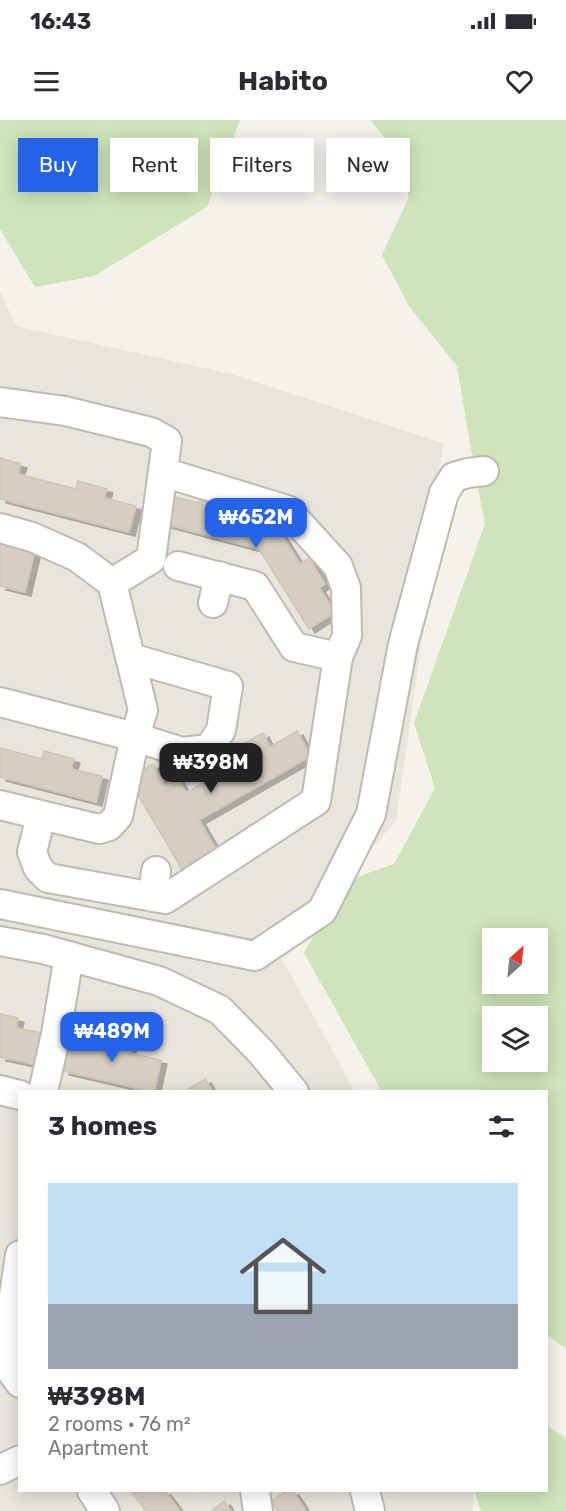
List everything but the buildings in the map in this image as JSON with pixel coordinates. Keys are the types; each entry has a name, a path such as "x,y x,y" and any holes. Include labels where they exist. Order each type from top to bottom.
{"street":[{"path":"0,402 65,411 152,432 167,441 151,560 112,583"},
{"path":"0,904 255,956 322,911 370,814 403,644 444,493 454,477 484,471"},
{"path":"41,816 32,852 38,868 48,878 154,884 165,899 316,801 338,657 347,636 346,588 338,566 287,510 163,472"},
{"path":"0,528 32,537 77,557 112,583 143,710 118,816 108,825 99,829 0,805"},
{"path":"178,566 216,590 255,586 294,647 338,657"},
{"path":"0,702 135,737 182,752 209,749 221,730 228,686 131,658"},
{"path":"0,941 43,949 159,981 220,1010 261,1052 292,1090"},
{"path":"43,1090 56,1034 69,956"},
{"path":"0,1090 18,1094"},
{"path":"9,1372 5,1356 18,1268"},
{"path":"0,1470 18,1461"},
{"path":"93,1492 105,1511"},
{"path":"255,1492 258,1511"},
{"path":"365,1492 370,1511"}],"shaded area":[{"path":"0,291 16,326 231,374 443,443 423,633 396,821 278,952 354,1090 18,1090 18,1492 473,1492 473,1511 0,1511"}],"green space":[{"path":"0,120 240,120 233,138 210,138 210,192 213,192 207,207 94,276 35,287 0,229"},
{"path":"370,120 566,120 566,1349 548,1336 548,1090 381,1090 304,953 345,881 394,864 435,788 414,723 485,524 457,366 409,306 382,255 409,197 407,192 410,192 410,138 385,138"},
{"path":"548,1426 566,1438 566,1511 481,1511 474,1492 548,1492"}]}
